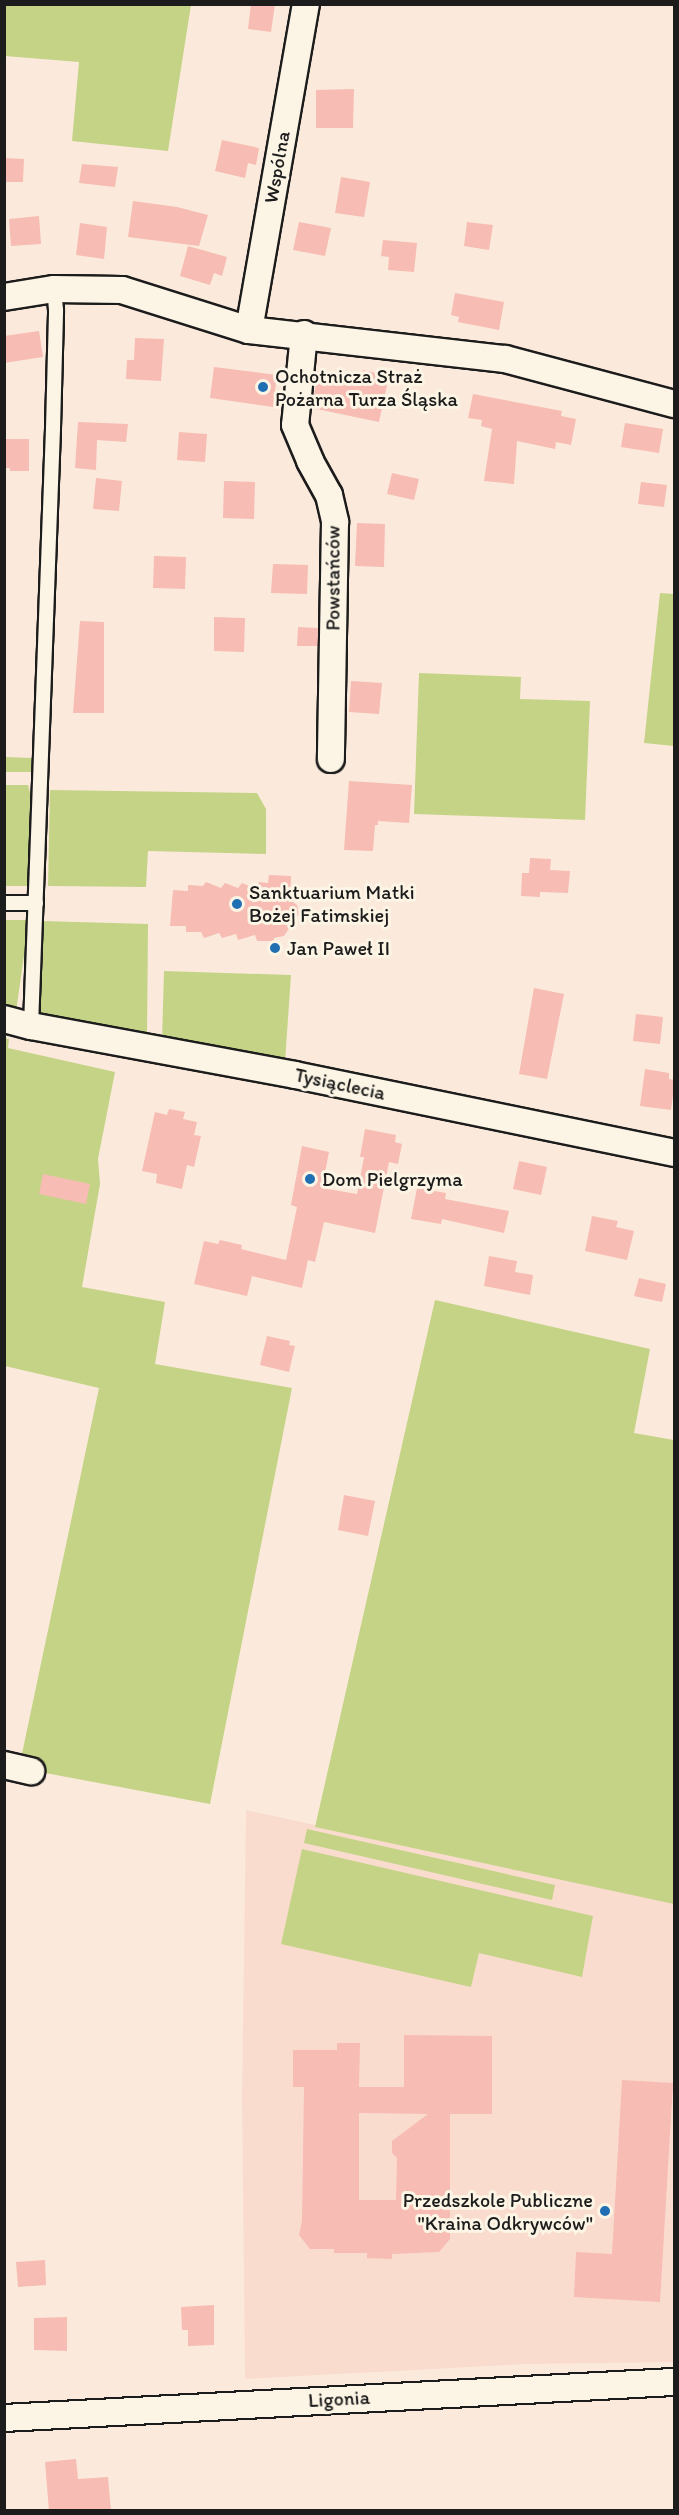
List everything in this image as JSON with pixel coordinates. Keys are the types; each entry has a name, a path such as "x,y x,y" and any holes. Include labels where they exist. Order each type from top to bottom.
{"street":[{"name":"Wspólna","path":"249,330 306,4"},
{"path":"4,297 54,289 122,290 249,330 304,334 505,359 675,404"},
{"name":"Powstańców","path":"304,334 295,425 310,461 329,495 335,522 330,759"},
{"name":"Tysiąclecia","path":"4,1019 295,1075 675,1153"},
{"path":"4,1765 31,1771"},
{"name":"Ligonia","path":"4,2418 675,2382"}],"lane":[{"path":"31,1026 54,428 56,310 54,289"},
{"path":"4,903 36,903"}],"shaded area":[{"path":"246,1810 674,1902 674,2362 529,2364 245,2379 242,2096"}],"green space":[{"path":"4,5 191,5 168,151 72,141 79,62 5,56"},
{"path":"660,593 674,594 674,746 644,743"},
{"path":"419,673 521,677 520,699 590,701 585,820 414,814"},
{"path":"5,757 32,758 32,772 5,772"},
{"path":"5,785 28,785 32,801 29,886 5,886"},
{"path":"50,790 257,793 266,809 266,854 148,851 146,887 48,886"},
{"path":"4,920 29,920 16,1012 5,1010"},
{"path":"42,921 148,924 147,1038 40,1018"},
{"path":"164,971 291,975 285,1062 162,1041"},
{"path":"5,1038 9,1039 8,1048 115,1072 98,1159 100,1184 82,1287 165,1302 155,1364 292,1388 210,1804 19,1768 99,1388 5,1366"},
{"path":"435,1300 650,1349 634,1433 674,1440 674,1904 315,1827"},
{"path":"307,1829 555,1885 552,1900 304,1843"},
{"path":"302,1849 593,1916 582,1977 479,1953 471,1987 281,1944"}],"building":[{"path":"251,4 275,4 271,32 248,29"},
{"path":"354,89 353,128 316,128 316,90"},
{"path":"222,140 259,148 256,165 248,163 245,178 215,171"},
{"path":"4,158 24,159 23,182 4,182"},
{"path":"82,164 118,167 115,187 79,183"},
{"path":"341,177 370,182 364,217 335,213"},
{"path":"133,201 177,207 208,215 199,246 128,237"},
{"path":"39,216 41,244 11,246 9,219"},
{"path":"299,222 331,228 325,256 293,250"},
{"path":"467,222 493,225 489,250 464,246"},
{"path":"80,223 107,227 104,259 76,255"},
{"path":"383,240 417,243 414,272 388,270 389,257 381,256"},
{"path":"188,246 227,257 222,276 214,273 210,285 180,276"},
{"path":"455,293 504,302 499,330 458,322 459,317 451,315"},
{"path":"39,331 43,357 4,363 4,336"},
{"path":"135,338 164,339 161,381 126,379 127,360 134,360"},
{"path":"214,367 277,375 273,407 210,398"},
{"path":"363,370 389,376 379,422 312,408 318,371 361,379"},
{"path":"473,394 562,411 561,416 576,419 571,445 556,442 555,449 517,441 514,484 484,481 492,429 481,426 482,420 468,418"},
{"path":"78,422 128,424 126,442 97,440 96,470 75,468"},
{"path":"625,423 663,429 659,453 621,447"},
{"path":"179,432 207,434 205,462 177,460"},
{"path":"4,439 29,439 29,471 10,471 10,468 4,468"},
{"path":"392,473 419,479 414,500 387,494"},
{"path":"96,478 122,481 119,511 93,509"},
{"path":"224,481 255,482 254,519 223,518"},
{"path":"641,482 667,485 664,507 638,504"},
{"path":"357,523 385,524 384,567 355,566"},
{"path":"154,556 186,557 185,589 153,588"},
{"path":"273,564 308,565 307,594 271,593"},
{"path":"214,617 245,618 244,652 214,651"},
{"path":"80,621 104,622 104,713 73,713"},
{"path":"298,627 318,628 318,646 297,646"},
{"path":"351,681 382,683 379,714 349,712"},
{"path":"349,781 412,785 409,823 378,821 378,825 375,825 373,851 344,850"},
{"path":"530,858 551,859 550,870 570,871 568,893 540,892 540,897 521,896 522,873 529,873"},
{"name":"Sanktuarium Matki Bożej Fatimskiej","path":"269,875 291,876 290,900 297,905 299,914 284,936 274,938 274,941 257,941 255,935 238,940 236,934 222,938 219,933 204,938 201,932 186,932 186,926 170,926 173,890 188,891 188,885 203,886 206,882 221,888 225,883 238,888 242,883 256,889 259,882 268,883"},
{"path":"534,988 564,994 547,1079 519,1074"},
{"path":"636,1014 663,1017 660,1044 633,1041"},
{"path":"645,1069 669,1073 669,1079 675,1080 671,1110 640,1106"},
{"path":"169,1109 185,1112 183,1119 197,1122 194,1135 201,1136 194,1167 187,1165 182,1189 156,1183 157,1174 142,1171 155,1112 167,1115"},
{"path":"365,1129 396,1135 395,1142 402,1144 398,1164 389,1162 375,1233 324,1222 315,1262 308,1260 302,1288 252,1276 247,1296 194,1284 204,1241 218,1244 220,1240 242,1245 241,1249 286,1260 297,1207 291,1205 302,1146 329,1152 322,1188 357,1194 364,1157 360,1157"},
{"path":"519,1161 547,1167 541,1195 513,1189"},
{"path":"43,1174 90,1184 86,1204 39,1194"},
{"path":"417,1188 446,1193 445,1199 509,1211 504,1233 442,1219 441,1224 411,1219"},
{"path":"592,1216 618,1221 616,1227 634,1231 627,1260 585,1251"},
{"path":"489,1256 517,1261 515,1272 533,1275 530,1295 484,1286"},
{"path":"639,1278 666,1284 662,1302 634,1296"},
{"path":"267,1336 290,1341 289,1345 295,1346 289,1372 260,1365"},
{"path":"344,1495 375,1501 368,1536 338,1530"},
{"path":"404,2035 492,2036 492,2114 450,2114 450,2239 439,2252 392,2254 392,2259 367,2258 367,2253 334,2253 334,2249 310,2249 299,2235 302,2221 304,2087 293,2087 293,2050 337,2050 337,2043 360,2043 359,2087 404,2087","holes":["359,2113 428,2114 392,2141 392,2153 397,2158 396,2200 359,2200"]},
{"path":"622,2080 673,2083 660,2302 574,2297 576,2252 612,2254"},
{"path":"45,2260 46,2285 18,2287 16,2262"},
{"path":"214,2305 214,2345 188,2346 188,2330 182,2330 181,2307"},
{"path":"67,2317 67,2351 34,2350 34,2318"},
{"path":"76,2459 78,2479 108,2477 111,2511 49,2511 45,2462"}],"place":[{"name":"Ochotnicza Straż Pożarna Turza Śląska","path":"263,387"},
{"name":"Sanktuarium Matki Bożej Fatimskiej","path":"237,904"},
{"name":"Jan Paweł II","path":"275,948"},
{"name":"Dom Pielgrzyma","path":"310,1179"},
{"name":"Przedszkole Publiczne \"Kraina Odkrywców\"","path":"605,2211"}]}
